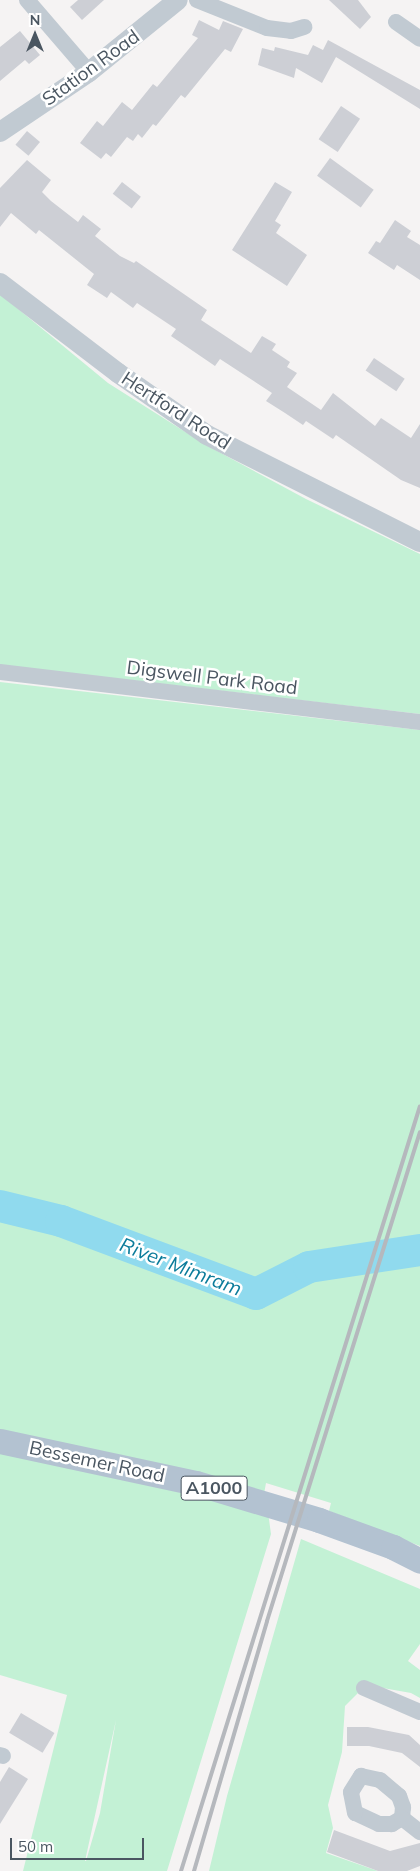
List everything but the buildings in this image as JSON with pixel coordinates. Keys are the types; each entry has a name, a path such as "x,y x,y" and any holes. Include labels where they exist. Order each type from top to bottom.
{"main road":[{"name":"Bessemer Road","path":"0,1441 196,1483 319,1520 393,1547 420,1561"}],"street":[{"path":"26,0 89,72"},
{"name":"Station Road","path":"0,132 89,72 178,0"},
{"path":"197,0 267,28 291,31 304,27"},
{"path":"396,22 420,39"},
{"name":"Hertford Road","path":"0,283 118,374 207,436 420,542"},
{"name":"Digswell Park Road","path":"0,672 420,722"},
{"path":"364,1688 420,1712"},
{"path":"402,1818 420,1832"}],"green space":[{"path":"0,294 108,383 206,445 306,499 420,554 420,714 0,665"},
{"path":"0,682 420,730 420,1546 329,1511 331,1503 266,1483 264,1494 0,1432"},
{"path":"0,1452 268,1512 271,1534 167,1871 23,1871 67,1695 0,1675","holes":["116,1720 100,1813 85,1861"]},
{"path":"301,1539 420,1589 420,1644 408,1661 420,1670 420,1698 411,1693 366,1685 345,1706 342,1752 328,1805 333,1828 326,1853 378,1871 209,1871 227,1796"}],"waterway":[{"name":"River Mimram","path":"0,1206 61,1221 256,1294 309,1267 420,1250"}],"railway":[{"path":"181,1871 420,1106"},
{"path":"194,1871 267,1621 420,1132"}]}
